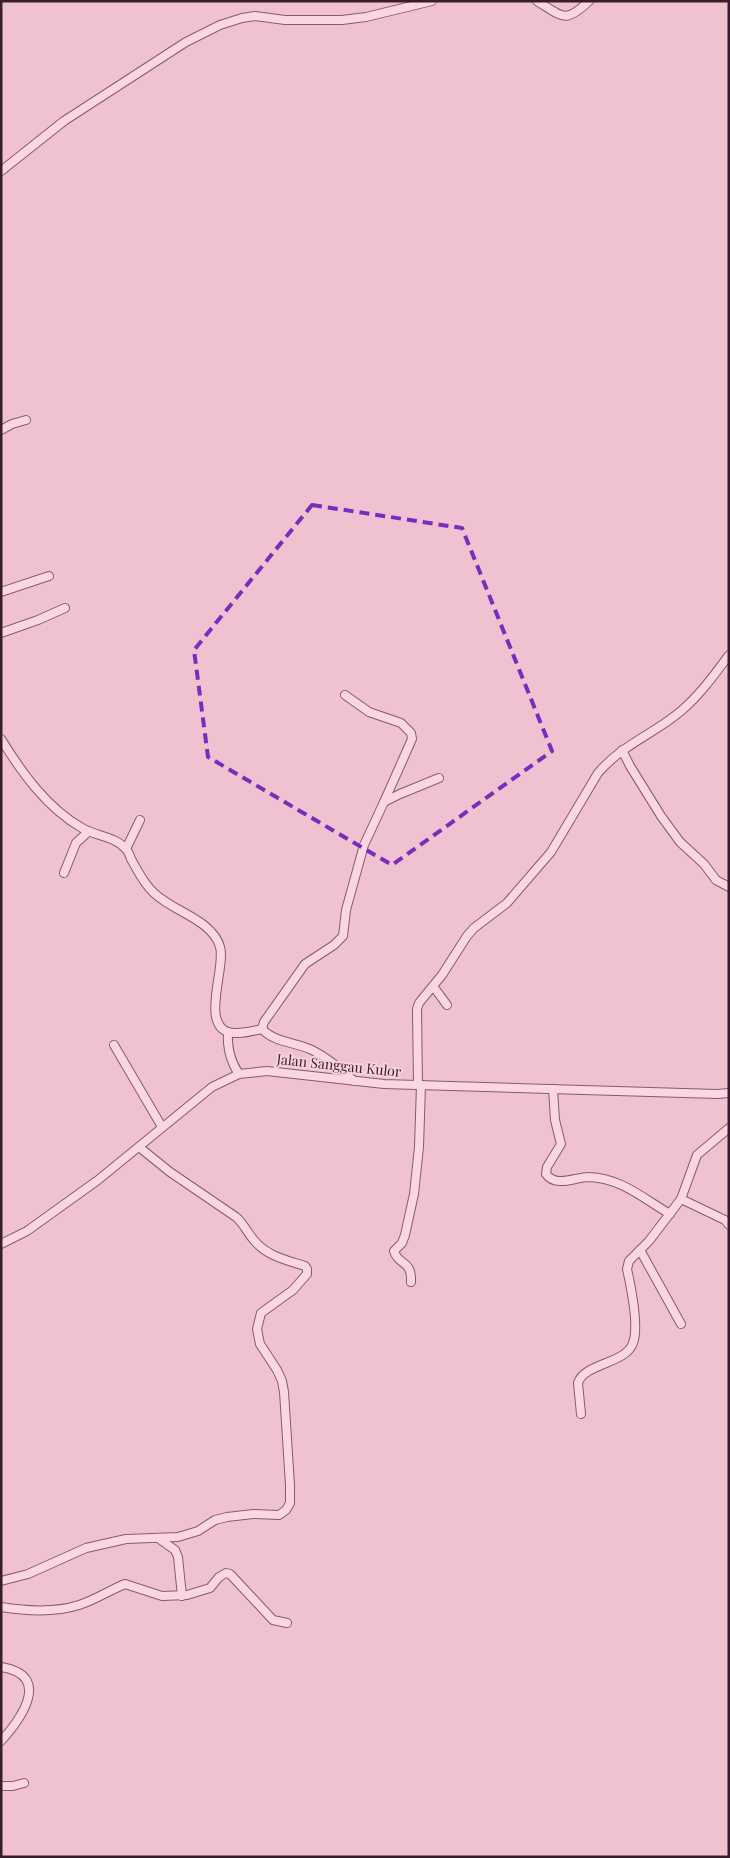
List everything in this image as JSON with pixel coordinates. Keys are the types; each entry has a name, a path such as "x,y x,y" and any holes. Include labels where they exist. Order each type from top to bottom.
{"street":[{"path":"1,170 64,121 186,42 220,25 255,16 285,20 342,20 366,17 432,1"},
{"path":"537,1 561,16 567,17 578,12 589,1"},
{"path":"1,430 26,420"},
{"path":"1,592 50,576"},
{"path":"1,633 65,608"},
{"path":"411,1282 409,1266 398,1258 394,1251 402,1243 405,1235 414,1194 419,1147 420,1085 417,1009 419,1003 467,936 507,903 552,852 598,773 622,750 681,711 710,680 729,655"},
{"path":"262,1029 264,1022 305,964 334,945 343,936 346,910 364,846 412,739 412,733 400,723 369,712 345,696"},
{"path":"1,739 48,802 64,816 88,832 115,841 126,849 141,878 153,893 204,925 215,937 220,946 222,960 214,1008 218,1023 228,1032 262,1029 271,1036 311,1050 338,1066 354,1081"},
{"path":"622,750 658,811 680,842 704,864 716,880 729,887"},
{"path":"384,802 439,778"},
{"path":"126,849 140,820"},
{"path":"64,873 76,843 88,832"},
{"path":"433,986 447,1005"},
{"path":"228,1032 227,1045 231,1060 239,1074"},
{"path":"114,1045 162,1127"},
{"name":"Jalan Sanggau Kulor","path":"1,1244 27,1231 98,1180 212,1087 239,1074 267,1071 354,1081 420,1085 729,1093"},
{"path":"553,1089 555,1120 561,1144 547,1167 546,1174 549,1178 555,1181 566,1181 589,1177 618,1183 670,1214"},
{"path":"581,1414 578,1384 580,1379 584,1374 617,1358 633,1344 633,1306 627,1270 629,1261 649,1242 681,1198 697,1155 729,1128"},
{"path":"1,1581 28,1574 86,1548 126,1539 178,1537 186,1535 215,1520 227,1517 253,1514 279,1515 290,1503 282,1382 277,1370 260,1344 257,1329 261,1313 293,1290 308,1271 305,1266 270,1253 254,1240 242,1222 236,1217 170,1172 139,1146"},
{"path":"681,1198 725,1220 729,1225"},
{"path":"640,1250 681,1324"},
{"path":"158,1538 175,1550 178,1557 182,1588"},
{"path":"1,1607 38,1611 60,1610 80,1605 125,1584 162,1596 182,1588 210,1588 219,1576 226,1573 230,1574 273,1620 287,1623"},
{"path":"1,1667 20,1674 29,1683 30,1687 27,1705 1,1741"},
{"path":"1,1786 13,1786 24,1783"}],"highlighted area":[{"path":"312,505 462,528 552,751 392,865 208,757 194,650"}]}
